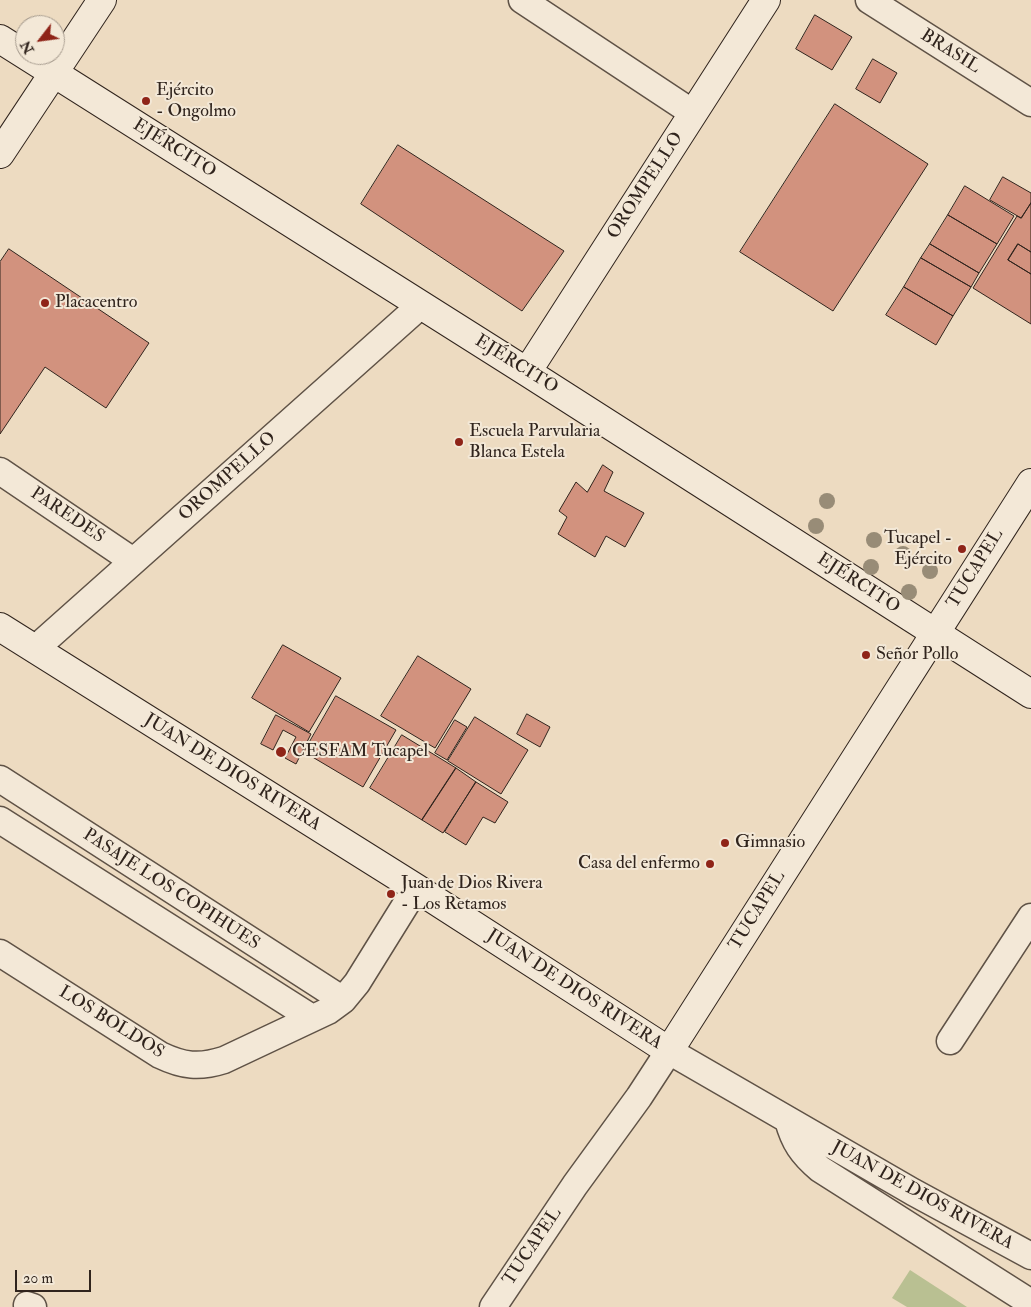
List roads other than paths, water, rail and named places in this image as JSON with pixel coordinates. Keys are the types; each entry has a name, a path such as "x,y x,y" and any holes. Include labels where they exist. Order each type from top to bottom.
{"main road":[{"path":"0,154 102,0"},
{"name":"OROMPELLO","path":"527,372 766,0"},
{"name":"EJÉRCITO","path":"0,39 527,372 1031,694"},
{"name":"TUCAPEL","path":"669,1051 1031,483"},
{"name":"JUAN DE DIOS RIVERA","path":"0,626 416,888 669,1051"}],"street":[{"path":"522,0 694,113"},
{"name":"BRASIL","path":"868,0 1031,104"},
{"name":"OROMPELLO","path":"35,649 421,305"},
{"name":"PAREDES","path":"0,472 134,561"},
{"name":"PASAJE LOS COPIHUES","path":"0,779 343,1000"},
{"name":"PASAJE LOS COPIHUES","path":"0,820 312,1018"},
{"name":"LOS BOLDOS","path":"0,953 160,1055 173,1062 200,1066 224,1060 328,1011 343,1000 357,983 416,888"},
{"path":"950,1041 1031,917"},
{"name":"JUAN DE DIOS RIVERA","path":"669,1051 913,1192 1031,1256"},
{"name":"TUCAPEL","path":"493,1307 669,1051"},
{"path":"788,1120 792,1135 800,1149 820,1169 1031,1303"}],"place":[{"name":"Ejército - Ongolmo","path":"146,101"},
{"name":"Placacentro","path":"45,303"},
{"name":"Escuela Parvularia Blanca Estela","path":"459,442"},
{"name":"Tucapel - Ejército","path":"962,549"},
{"name":"Señor Pollo","path":"866,655"},
{"name":"CESFAM Tucapel","path":"281,752"},
{"name":"Gimnasio","path":"725,843"},
{"name":"Casa del enfermo","path":"710,864"},
{"name":"Juan de Dios Rivera - Los Retamos","path":"391,894"}]}
